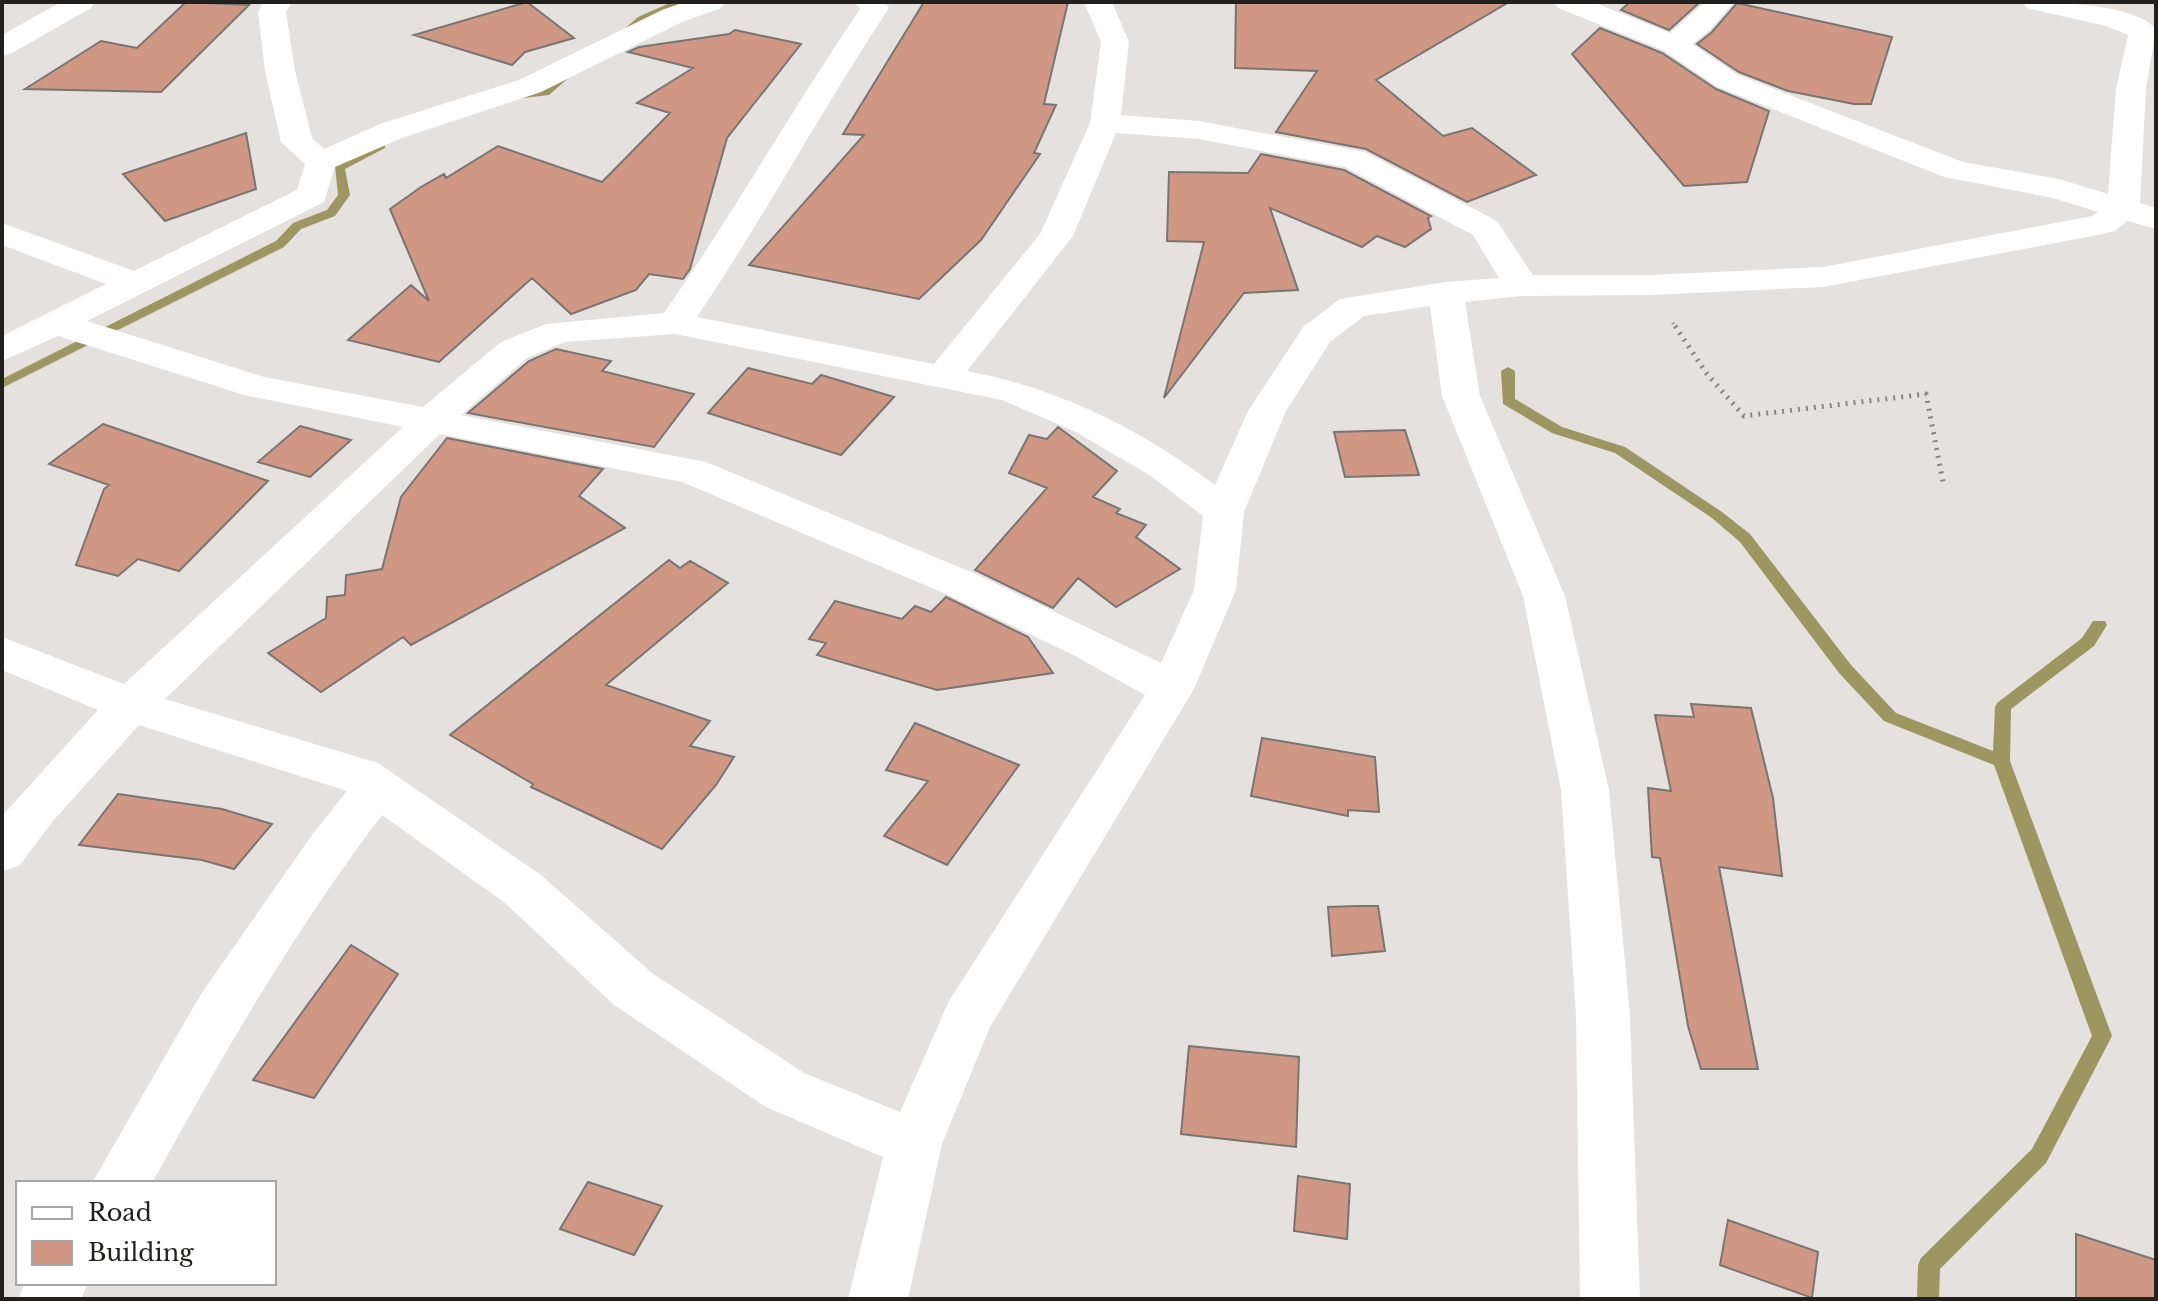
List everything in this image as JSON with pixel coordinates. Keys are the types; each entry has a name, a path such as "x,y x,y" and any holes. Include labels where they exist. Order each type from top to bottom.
{"street":[{"path":"2,47 81,2"},
{"path":"277,2 272,12 280,71 297,142 321,162"},
{"path":"321,162 391,131 530,86 672,16 711,2"},
{"path":"675,323 724,252 826,81 865,26 875,8 869,2"},
{"path":"943,377 1056,236 1105,123 1115,42 1098,2"},
{"path":"1568,2 1673,44 1728,81 1955,170 2059,189 2140,214"},
{"path":"1673,44 1700,24 1720,2"},
{"path":"2037,2 2150,31 2131,89 2140,214"},
{"path":"1105,123 1199,130 1354,159 1485,228 1522,286"},
{"path":"2,350 312,195 321,162"},
{"path":"1955,170 1992,210 1986,228 1969,252"},
{"path":"878,1299 914,1144 968,1017 1172,689 1215,590 1224,512 1267,411 1316,335 1353,307 1446,292 1522,286 1649,285 1823,277 1969,252 2140,214"},
{"path":"2,233 135,283"},
{"path":"1446,292 1461,396 1544,596 1585,790 1603,1016 1610,1299"},
{"path":"55,323 257,387 692,471 961,584 1088,644 1172,689"},
{"path":"2,852 36,808 130,705 433,419 514,350 559,332 675,323 1013,391 1088,423 1165,467 1224,512"},
{"path":"2,653 130,705 361,776 523,889 633,989 785,1090 914,1144"},
{"path":"122,1181 220,1010 329,849 378,786"}],"path":[{"path":"1649,285 1707,374 1744,416 1926,394 1943,482"}],"building":[{"path":"186,2 249,5 161,92 25,89 101,41 137,48"},
{"path":"527,2 574,38 525,52 512,65 414,35"},
{"path":"924,2 1068,2 1044,104 1056,105 1034,153 1040,154 981,240 919,299 749,265 864,135 843,134"},
{"path":"1236,2 1509,2 1376,80 1443,136 1472,128 1536,175 1467,202 1366,149 1276,132 1317,71 1235,68"},
{"path":"1630,2 1700,2 1669,30 1621,10"},
{"path":"1737,3 1892,37 1871,104 1854,104 1788,91 1739,72 1697,44"},
{"path":"1600,28 1662,53 1716,89 1769,111 1747,182 1684,186 1572,54"},
{"path":"735,30 801,44 727,138 690,269 683,279 649,274 636,290 571,314 532,278 439,362 348,340 411,285 429,301 390,209 421,187 444,174 446,178 498,146 602,182 670,113 637,103 693,68 628,52 639,47 729,34"},
{"path":"246,133 256,189 165,221 123,174"},
{"path":"1261,154 1344,170 1431,216 1428,218 1431,229 1405,247 1377,236 1362,247 1270,208 1298,290 1244,293 1164,398 1204,242 1167,241 1169,172 1248,173"},
{"path":"556,349 611,361 602,371 694,394 654,447 468,413 529,361"},
{"path":"748,368 812,384 821,375 894,397 841,455 708,413"},
{"path":"103,424 268,481 179,571 138,559 118,576 76,565 104,489 109,485 49,464"},
{"path":"300,426 351,440 310,477 258,462"},
{"path":"1058,427 1117,471 1093,497 1120,509 1116,513 1146,525 1136,537 1180,569 1116,607 1078,578 1053,608 975,570 1047,488 1009,473 1029,435 1047,439"},
{"path":"1405,430 1419,475 1345,477 1334,432"},
{"path":"447,438 603,469 579,496 625,528 411,645 403,637 321,692 268,653 326,618 327,597 345,595 346,575 382,569 401,497"},
{"path":"669,560 680,568 690,561 728,583 606,685 710,721 690,746 734,757 716,785 662,849 531,787 533,784 450,735"},
{"path":"946,597 1028,637 1053,673 937,690 817,655 826,643 809,639 835,601 902,619 915,606 931,612"},
{"path":"1691,704 1751,708 1773,798 1782,876 1719,867 1758,1069 1701,1069 1688,1026 1660,858 1652,857 1648,788 1671,791 1655,715 1694,717"},
{"path":"915,723 1019,765 947,865 884,836 928,781 886,770"},
{"path":"1262,738 1375,757 1379,812 1348,810 1348,816 1251,796"},
{"path":"118,794 222,809 272,824 234,869 202,860 79,845"},
{"path":"1378,906 1385,951 1332,956 1328,907"},
{"path":"351,945 398,974 314,1098 253,1080"},
{"path":"1189,1046 1299,1057 1296,1147 1181,1134"},
{"path":"1298,1176 1350,1184 1347,1239 1294,1231"},
{"path":"588,1182 662,1206 634,1255 560,1229"},
{"path":"1728,1220 1818,1252 1812,1298 1720,1265"},
{"path":"2076,1234 2156,1260 2156,1299 2076,1299"}],"waterway":[{"path":"626,32 642,19 680,2"},
{"path":"515,96 545,93 568,73"},
{"path":"2,384 280,244 297,226 331,213 344,195 339,168 381,146"},
{"path":"1508,371 1508,401 1557,430 1620,450 1717,515 1745,538 1845,669 1890,717 2001,761"},
{"path":"2001,761 2003,707 2088,642 2099,625"},
{"path":"1928,1299 1929,1265 2039,1156 2102,1036 2001,761"}]}
